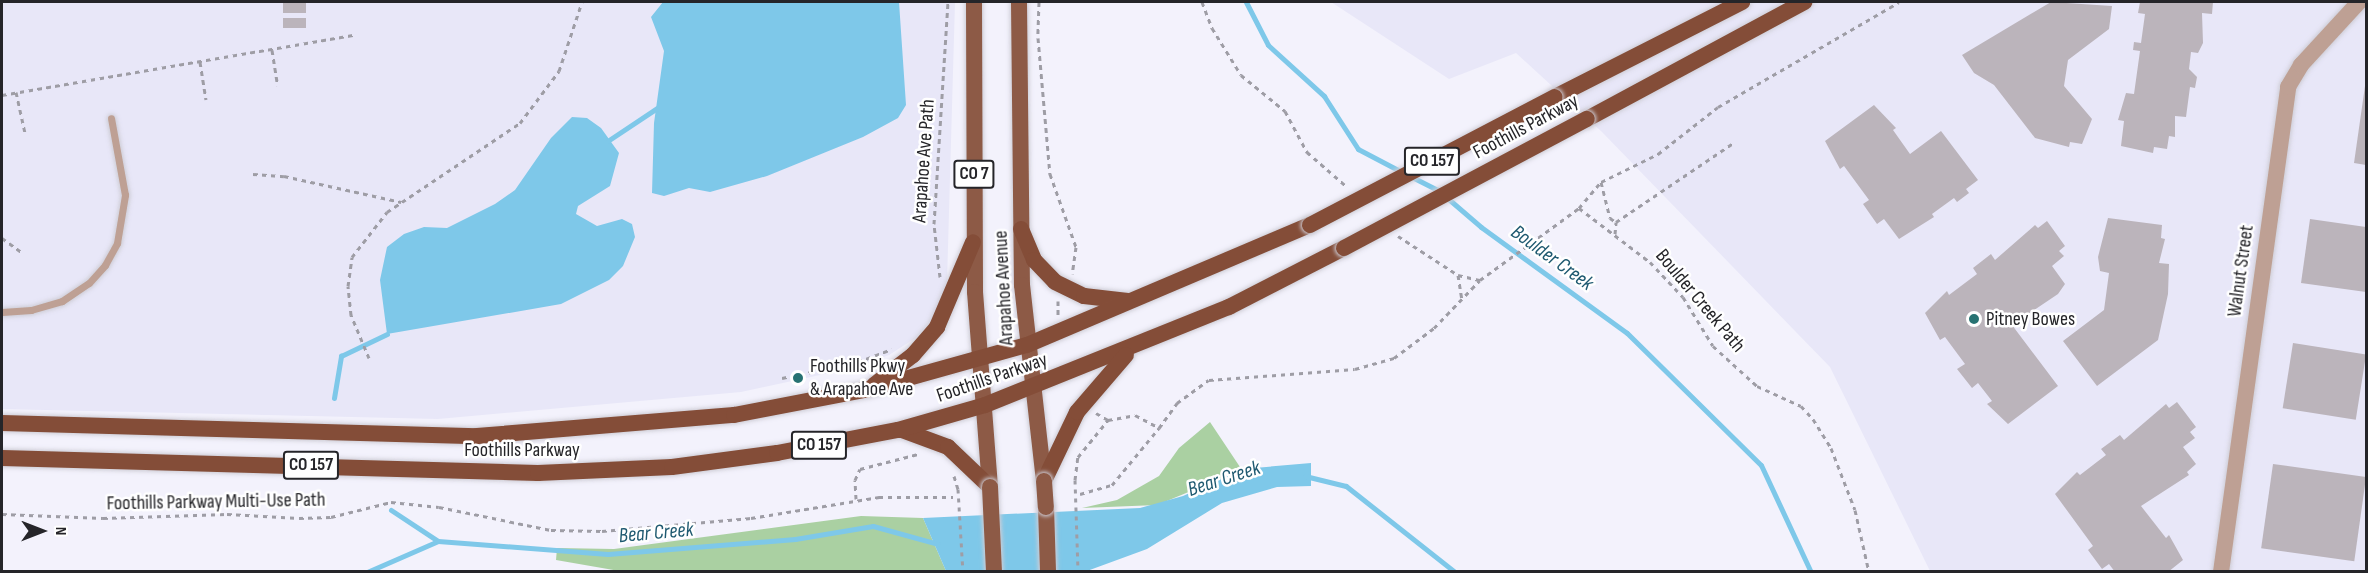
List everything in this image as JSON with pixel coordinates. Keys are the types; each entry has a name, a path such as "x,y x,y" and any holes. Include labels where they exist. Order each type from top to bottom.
{"highway":[{"name":"Foothills Parkway","path":"2,423 492,436 709,418 869,389 980,360 1027,345 1310,225 1742,2"},
{"name":"Foothills Parkway","path":"2,458 590,472 741,458 898,430 985,405 1034,387 1132,349 1229,307 1804,2"},
{"path":"1020,229 1034,260 1064,288 1095,299 1135,301"},
{"path":"869,389 913,354 937,327 973,242"},
{"path":"1044,482 1077,412 1132,349"},
{"path":"898,430 948,447 990,486"}],"main road":[{"name":"Arapahoe Avenue","path":"974,2 973,242 990,486 993,572"},
{"name":"Arapahoe Avenue","path":"1019,2 1020,229 1027,345 1044,482 1048,572"}],"street":[{"name":"Walnut Street","path":"2221,572 2288,87 2301,65 2359,2"}],"lane":[{"path":"2,312 31,310 62,301 89,283 105,264 122,228 125,195 111,118"}],"path":[{"path":"368,357 351,315 348,286 352,257 369,231 402,202 520,123 559,71 582,2"},
{"name":"Arapahoe Ave Path","path":"940,289 934,224 948,2"},
{"path":"1039,2 1038,38 1050,127 1050,174 1077,254 1064,288"},
{"path":"1202,2 1212,28 1241,75 1285,111 1307,152 1345,185"},
{"path":"1080,494 1112,485 1188,392 1209,380 1382,363 1425,335 1480,280 1579,208 1601,182 1658,154 1726,102 1899,2"},
{"path":"2,95 353,35"},
{"path":"272,50 278,86"},
{"path":"200,62 206,100"},
{"path":"16,92 25,133"},
{"path":"1616,222 1733,143"},
{"path":"253,174 284,176 402,202"},
{"path":"1601,182 1610,218 1616,222"},
{"name":"Boulder Creek Path","path":"1579,208 1650,262 1683,297 1713,346 1757,386 1801,406 1813,419 1831,448 1855,510 1869,572"},
{"path":"1615,234 1616,222"},
{"path":"1396,235 1458,275 1480,280"},
{"path":"2,238 23,253"},
{"path":"1458,275 1462,300"},
{"path":"782,378 858,362 897,346"},
{"path":"1078,572 1075,480 1078,457 1108,420 1135,415 1159,428"},
{"path":"856,499 855,480 860,469 928,454"},
{"path":"958,489 963,572"},
{"name":"Foothills Parkway Multi-Use Path","path":"2,514 103,518 227,514 299,518 331,517 381,502 439,507 551,530 602,531 751,518 856,499 953,497"}],"shaded area":[{"path":"2,2 955,2 947,282 935,316 917,337 889,355 857,367 741,392 438,419 2,409"},
{"path":"1331,2 2366,2 2366,571 1930,571 1830,367 1602,132 1516,53 1449,79"}],"green space":[{"path":"1210,422 1242,470 1157,505 1082,508 1117,500 1159,476 1179,448"},
{"path":"861,516 923,518 946,571 625,572 556,560 557,548 614,549"}],"water":[{"path":"663,2 899,2 906,105 898,118 863,137 767,176 710,192 689,188 664,196 652,193 654,123 664,51 651,17"},
{"path":"572,117 587,118 601,128 619,153 610,186 578,206 576,214 597,226 622,219 632,224 635,237 623,266 609,280 561,304 387,334 380,280 387,247 404,234 424,227 447,228 495,204 515,190 551,138"},
{"path":"1311,463 1311,486 1277,487 1222,503 1147,549 1087,571 946,571 923,518 1140,508 1183,496 1243,469"}],"building":[{"path":"2051,2 2112,6 2109,29 2068,60 2064,86 2092,119 2082,144 2070,142 2069,147 2035,138 1994,85 1974,73 1962,55"},
{"path":"2140,2 2213,2 2212,14 2202,13 2203,43 2198,53 2191,52 2189,69 2197,77 2195,88 2190,87 2186,117 2175,116 2175,137 2169,136 2167,149 2154,147 2153,153 2121,146 2124,121 2118,120 2126,93 2134,94 2140,51 2133,50 2134,42 2141,43 2145,14 2138,13"},
{"path":"283,3 306,3 306,13 283,13"},
{"path":"283,18 306,18 306,28 283,28"},
{"path":"2366,86 2366,165 2354,163"},
{"path":"1874,105 1896,128 1893,130 1910,154 1941,131 1978,180 1966,189 1969,193 1957,202 1954,198 1932,214 1934,217 1899,239 1884,219 1877,224 1863,204 1869,200 1844,166 1840,169 1825,141"},
{"path":"2108,218 2162,225 2161,238 2165,239 2159,263 2169,264 2168,294 2158,340 2097,386 2063,341 2104,310 2109,273 2100,271 2098,257"},
{"path":"2310,219 2366,227 2366,292 2301,283"},
{"name":"Pitney Bowes","path":"2047,221 2065,246 2059,251 2064,256 2052,266 2065,284 2058,294 2012,325 2058,386 2008,424 1987,404 1992,401 1978,383 1972,388 1957,369 1965,364 1945,337 1940,340 1925,313 1947,291 1949,295 1977,274 1973,268 1991,254 1995,260 2035,225 2038,228"},
{"path":"2293,343 2366,355 2356,420 2283,408"},
{"path":"2177,402 2196,427 2190,432 2195,438 2183,447 2196,464 2187,472 2189,475 2141,506 2166,538 2169,535 2183,560 2168,572 2115,572 2109,564 2102,569 2088,550 2093,546 2055,494 2077,472 2080,475 2106,455 2101,449 2120,435 2124,440 2166,404 2169,408"},
{"path":"2273,464 2366,477 2354,561 2261,548"}],"waterway":[{"name":"Boulder Creek","path":"1246,2 1268,45 1324,96 1358,149 1402,172"},
{"path":"609,140 657,108"},
{"name":"Boulder Creek","path":"1410,176 1438,190 1481,227 1627,333 1761,465 1811,572"},
{"path":"334,398 341,356 387,334"},
{"name":"Bear Creek","path":"1305,476 1346,486 1455,572"},
{"path":"391,510 438,541"},
{"name":"Bear Creek","path":"367,572 438,541 608,554 795,539 873,526 938,544"}],"place":[{"name":"Pitney Bowes","path":"1974,319"},
{"name":"Foothills Pkwy & Arapahoe Ave","path":"798,378"}]}
